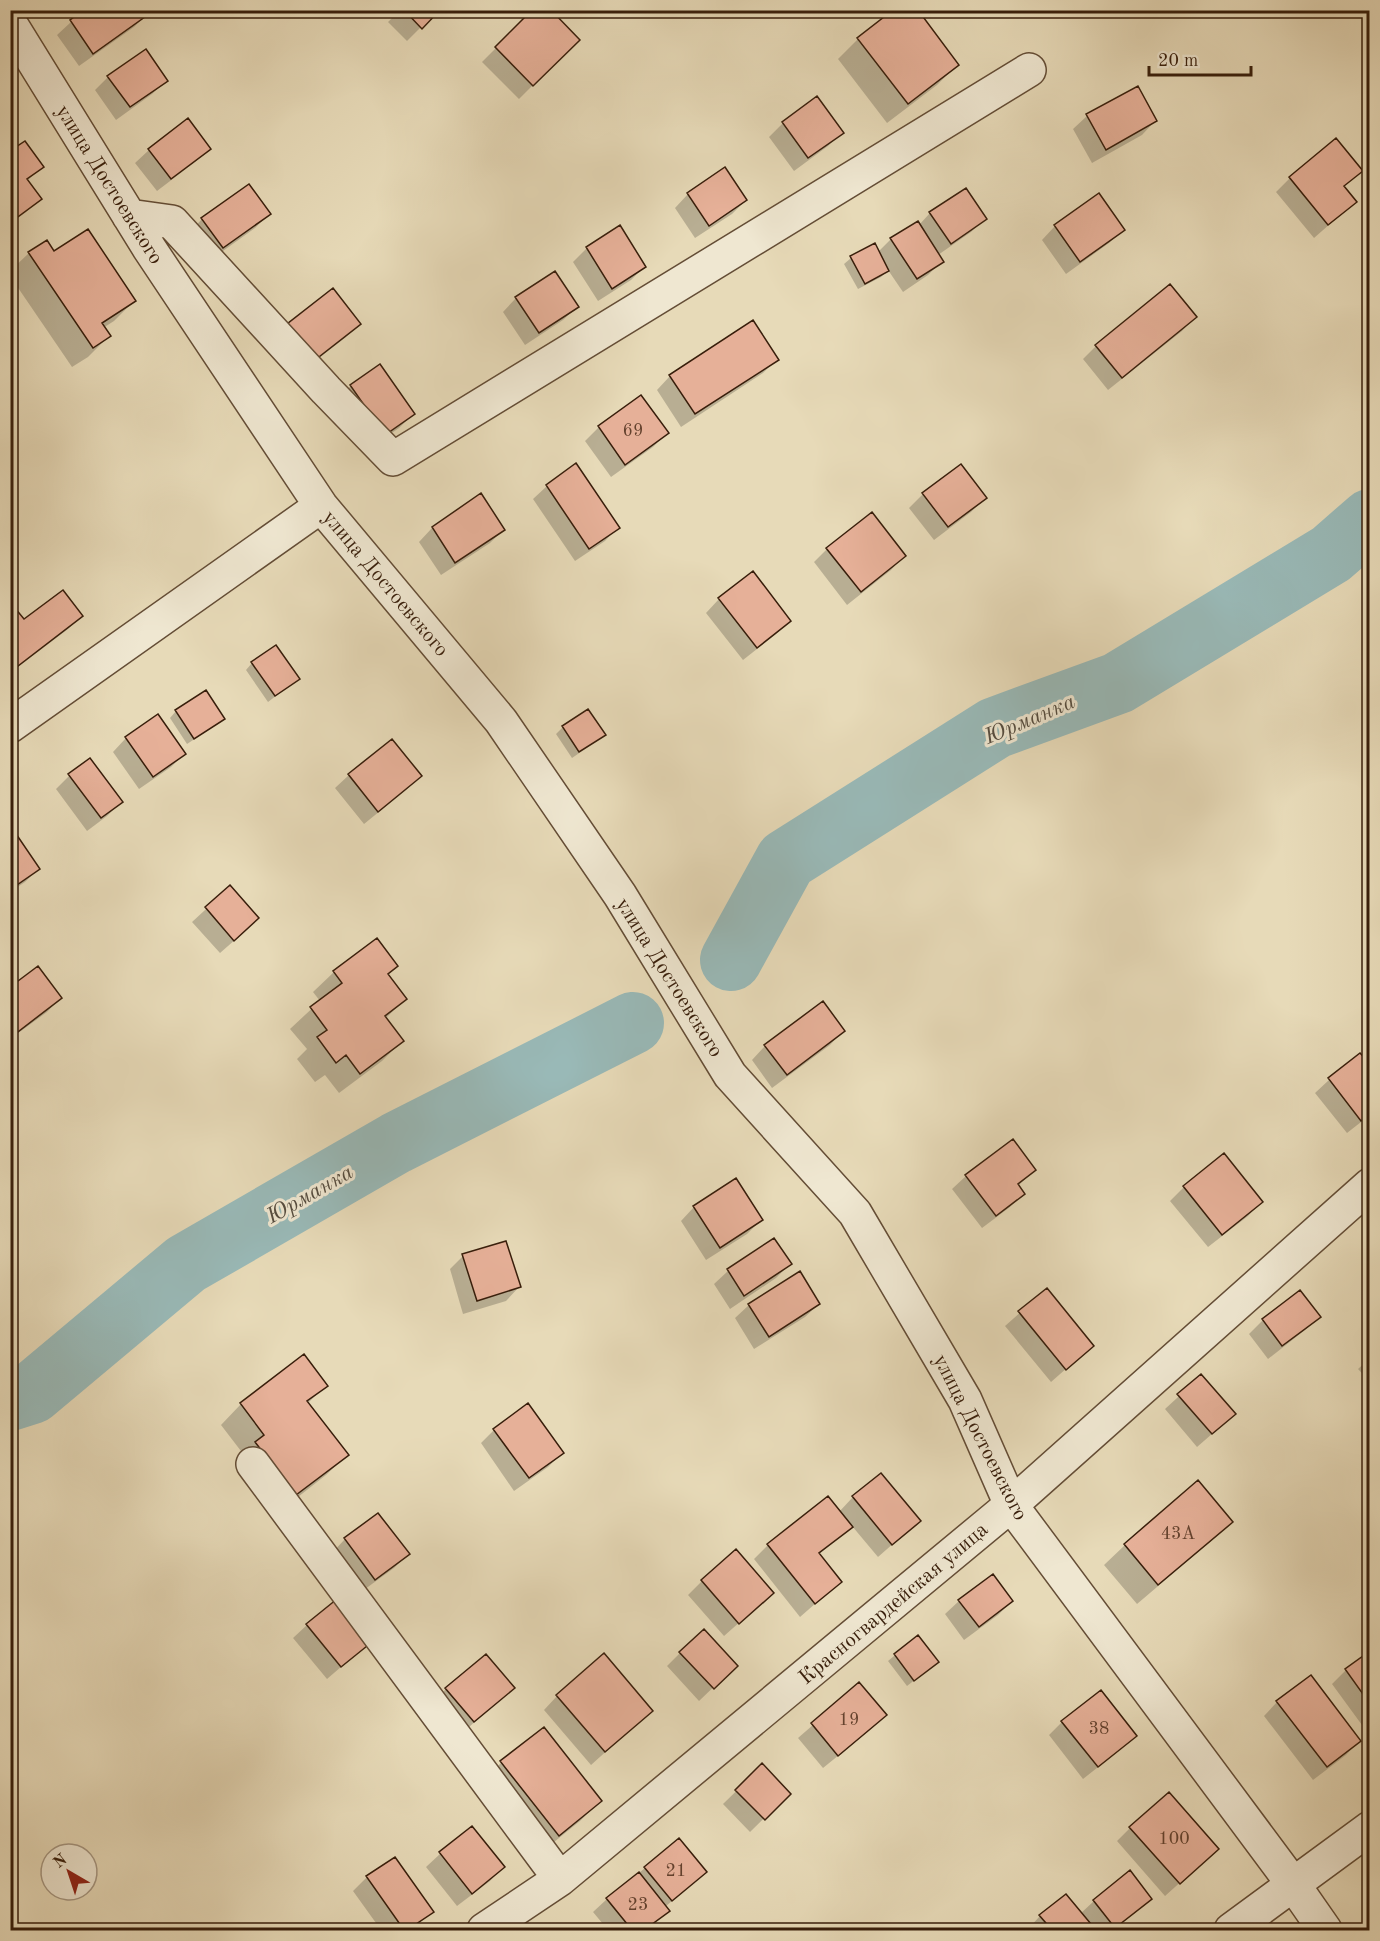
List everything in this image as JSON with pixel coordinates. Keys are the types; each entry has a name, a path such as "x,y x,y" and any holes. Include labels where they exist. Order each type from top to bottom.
{"street":[{"name":"улица Достоевского","path":"10,23 149,248 321,506 501,721 620,895 730,1075 855,1213 965,1400 1011,1505 1325,1930"},
{"path":"129,216 172,222 326,390 393,459 1029,70"},
{"path":"10,726 321,506"},
{"name":"Красногвардейская улица","path":"483,1930 560,1879 1011,1505 1370,1185"},
{"path":"253,1464 560,1879"},
{"path":"1231,1930 1370,1828"}],"building":[{"path":"84,10 147,10 149,14 93,54 70,20"},
{"path":"404,10 440,10 422,29"},
{"path":"532,10 551,10 580,40 533,86 495,47"},
{"path":"893,10 918,10 959,65 908,104 857,38"},
{"path":"146,49 168,81 130,107 107,76"},
{"path":"1138,86 1157,121 1106,150 1086,114"},
{"path":"817,96 844,133 808,158 782,122"},
{"path":"188,118 211,149 171,179 148,149"},
{"path":"1336,138 1363,171 1344,186 1357,202 1328,225 1289,177"},
{"path":"25,141 44,167 27,179 42,199 15,219 10,213 10,151"},
{"path":"725,167 747,200 709,226 687,193"},
{"path":"249,184 271,214 223,248 201,218"},
{"path":"966,188 987,219 951,244 929,212"},
{"path":"1099,193 1125,230 1080,262 1054,225"},
{"path":"918,221 944,262 917,279 890,238"},
{"path":"620,225 646,267 612,289 586,247"},
{"path":"88,229 136,301 102,323 111,336 93,348 28,252 47,240 54,251"},
{"path":"875,243 889,271 865,284 850,256"},
{"path":"555,271 579,307 539,333 515,297"},
{"path":"1170,284 1197,317 1122,378 1095,345"},
{"path":"333,288 361,324 315,360 287,324"},
{"path":"753,320 779,360 695,414 669,375"},
{"path":"380,364 415,414 385,435 350,385"},
{"path":"641,395 669,433 625,465 598,426"},
{"path":"576,463 620,528 589,549 546,485"},
{"path":"961,464 987,498 948,527 922,493"},
{"path":"481,493 505,530 455,563 432,527"},
{"path":"872,512 906,556 861,592 826,548"},
{"path":"753,571 791,621 757,648 718,598"},
{"path":"63,590 83,616 18,666 10,657 10,602 24,619"},
{"path":"276,645 300,679 275,696 251,662"},
{"path":"206,690 225,719 194,739 175,710"},
{"path":"588,709 606,735 579,752 562,726"},
{"path":"158,714 186,754 153,777 125,737"},
{"path":"392,739 422,776 378,812 348,774"},
{"path":"90,758 123,802 101,818 68,774"},
{"path":"10,825 40,869 14,887 10,882"},
{"path":"230,885 259,918 234,941 205,907"},
{"path":"377,938 398,966 388,974 407,999 385,1016 404,1041 360,1074 346,1055 336,1063 317,1037 327,1030 310,1007 342,983 333,971"},
{"path":"38,966 62,998 10,1038 10,987"},
{"path":"823,1001 845,1031 787,1075 764,1045"},
{"path":"1360,1053 1370,1064 1370,1114 1361,1121 1328,1078"},
{"path":"1013,1139 1036,1170 1018,1184 1025,1194 996,1216 965,1175"},
{"path":"1224,1153 1263,1202 1222,1235 1183,1186"},
{"path":"736,1178 763,1220 720,1248 693,1206"},
{"path":"774,1238 792,1264 744,1296 727,1269"},
{"path":"506,1241 521,1287 477,1301 462,1254"},
{"path":"800,1271 820,1304 769,1337 748,1304"},
{"path":"1047,1288 1094,1346 1066,1370 1018,1311"},
{"path":"1300,1290 1321,1317 1282,1346 1262,1319"},
{"path":"304,1354 328,1386 307,1401 349,1455 296,1495 255,1442 264,1435 240,1403"},
{"path":"1201,1374 1236,1414 1212,1434 1177,1394"},
{"path":"528,1403 564,1453 529,1478 493,1429"},
{"path":"881,1473 921,1521 892,1545 852,1496"},
{"path":"1198,1480 1233,1522 1158,1585 1124,1544"},
{"path":"828,1496 853,1527 819,1553 842,1582 815,1604 767,1544"},
{"path":"378,1513 410,1554 375,1580 344,1538"},
{"path":"736,1549 774,1593 739,1624 701,1580"},
{"path":"993,1574 1013,1601 979,1627 958,1600"},
{"path":"337,1599 372,1642 341,1667 306,1624"},
{"path":"704,1629 738,1666 714,1689 679,1652"},
{"path":"918,1635 939,1662 914,1681 894,1654"},
{"path":"1370,1651 1370,1704 1345,1669"},
{"path":"604,1653 653,1711 605,1752 556,1695"},
{"path":"486,1654 515,1688 474,1722 445,1688"},
{"path":"1311,1675 1361,1741 1327,1767 1276,1701"},
{"path":"859,1682 887,1715 838,1756 811,1723"},
{"path":"1101,1690 1137,1736 1098,1767 1061,1721"},
{"path":"544,1727 602,1801 559,1836 500,1761"},
{"path":"762,1763 791,1794 765,1820 735,1790"},
{"path":"1169,1792 1219,1849 1180,1884 1129,1827"},
{"path":"472,1826 505,1867 472,1894 439,1852"},
{"path":"679,1838 707,1872 672,1901 644,1867"},
{"path":"395,1857 434,1912 407,1930 404,1930 366,1876"},
{"path":"1130,1870 1152,1899 1115,1928 1093,1900"},
{"path":"639,1872 670,1911 644,1930 632,1930 606,1898"},
{"path":"1066,1894 1096,1930 1052,1930 1039,1915"}],"waterway":[{"name":"Юрманка","path":"731,960 786,860 995,728 1118,683 1331,554 1370,520"},
{"name":"Юрманка","path":"10,1400 32,1393 186,1264 396,1143 633,1023"}]}
